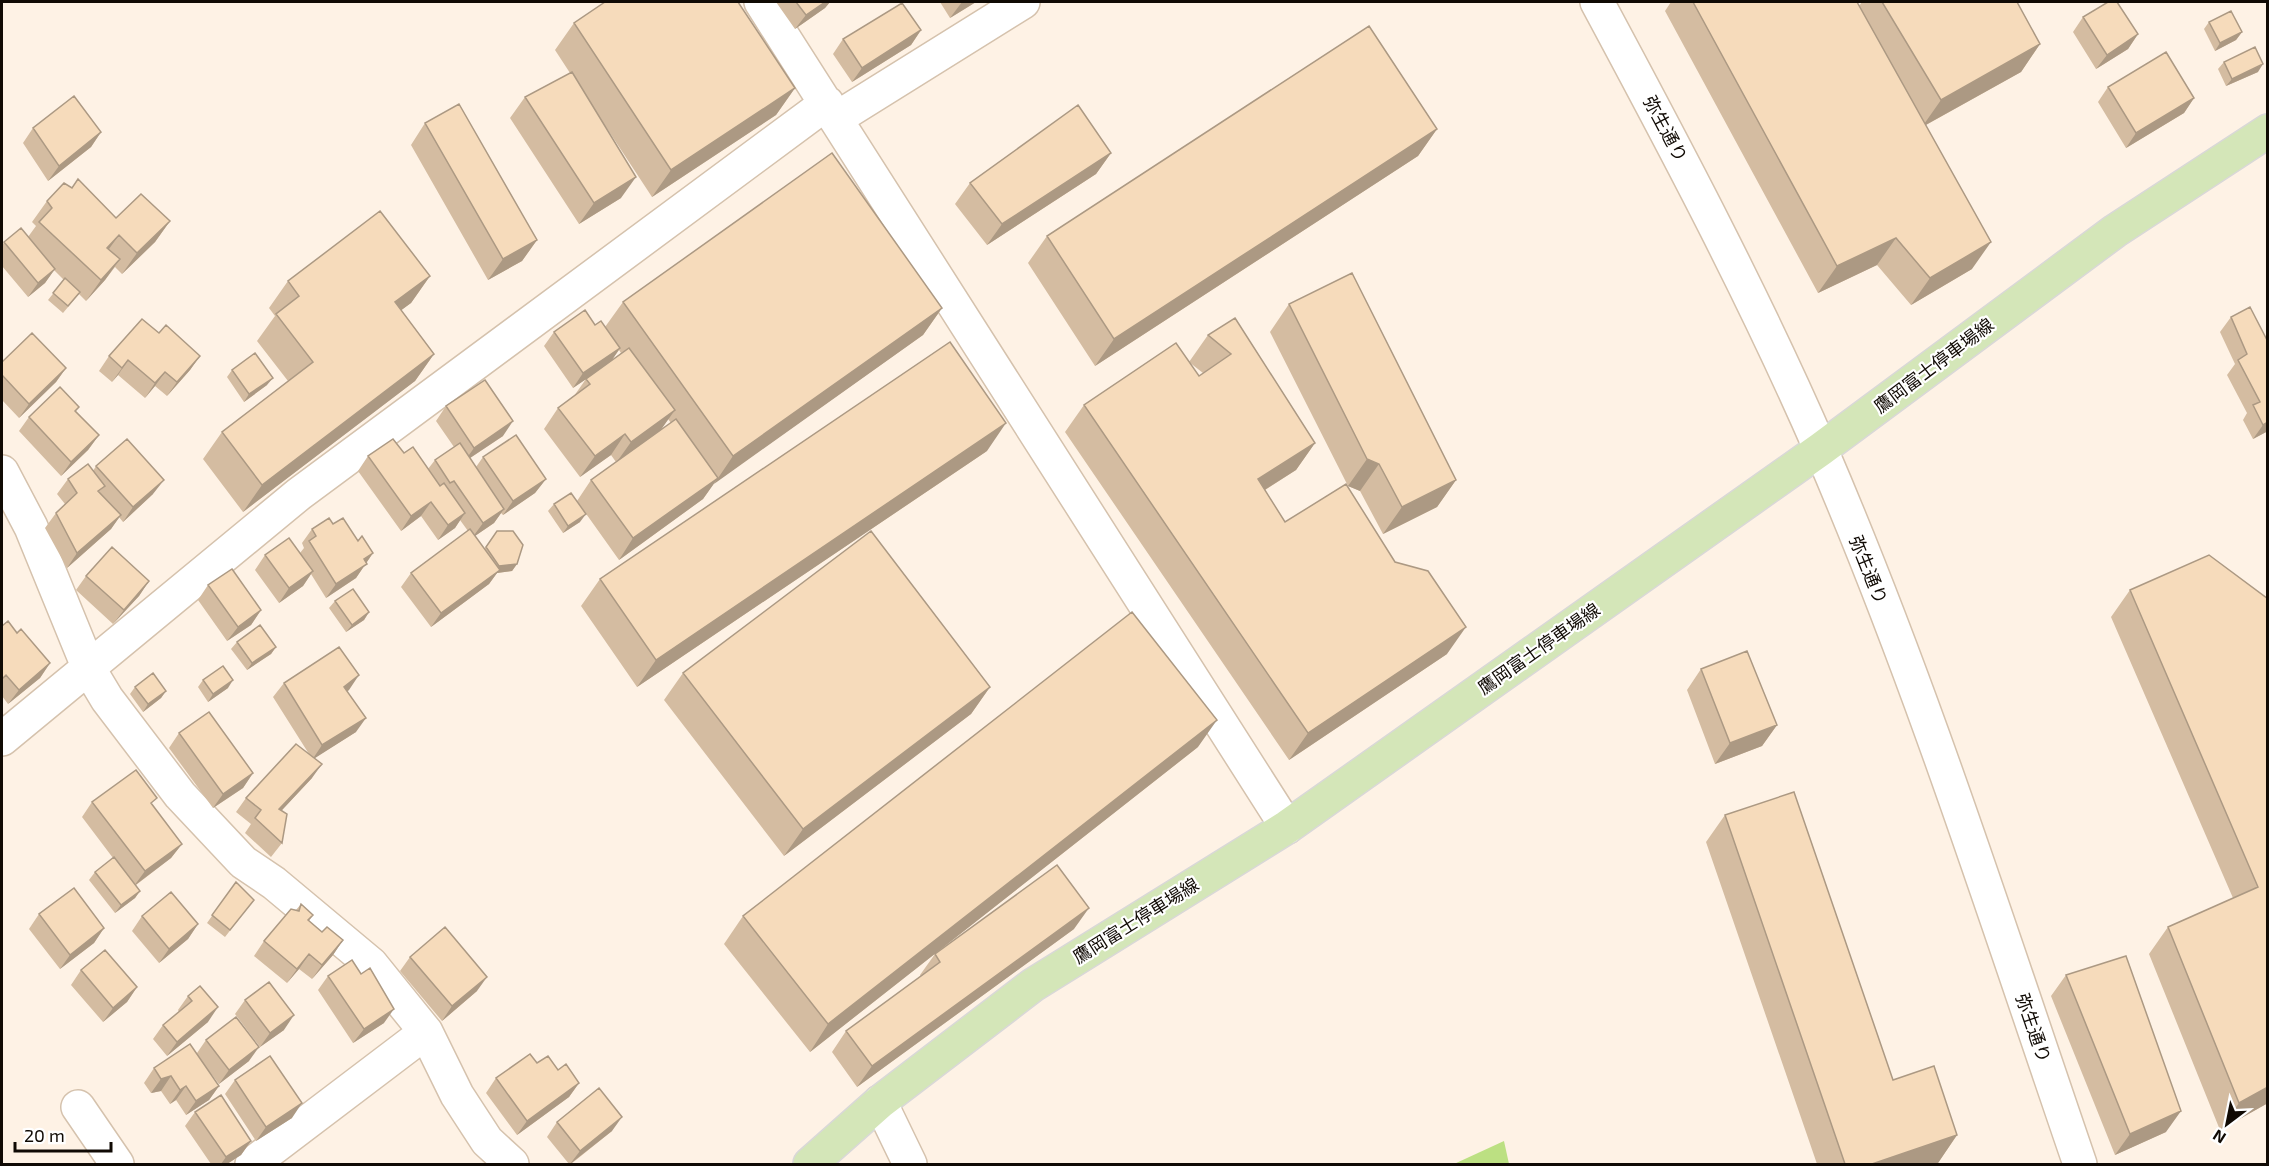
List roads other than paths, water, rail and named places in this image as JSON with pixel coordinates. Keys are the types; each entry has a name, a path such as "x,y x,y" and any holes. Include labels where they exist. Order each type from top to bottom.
{"main road":[{"name":"鷹岡富士停車場線","path":"810,1164 880,1102 1034,985 1287,828 1821,450 2115,231 2268,131"}],"street":[{"path":"761,2 832,110 1287,828"},
{"path":"2,739 299,494 832,110 1023,2"},
{"name":"弥生通り","path":"1597,2 1707,207 1821,450 1928,721 2080,1164"},
{"path":"2,472 31,527 89,669 107,699 180,795 243,862 274,883 371,964 426,1032 457,1095 487,1141 512,1164"},
{"path":"252,1164 426,1032"},
{"path":"880,1102 910,1164"},
{"path":"78,1107 117,1164"}]}
